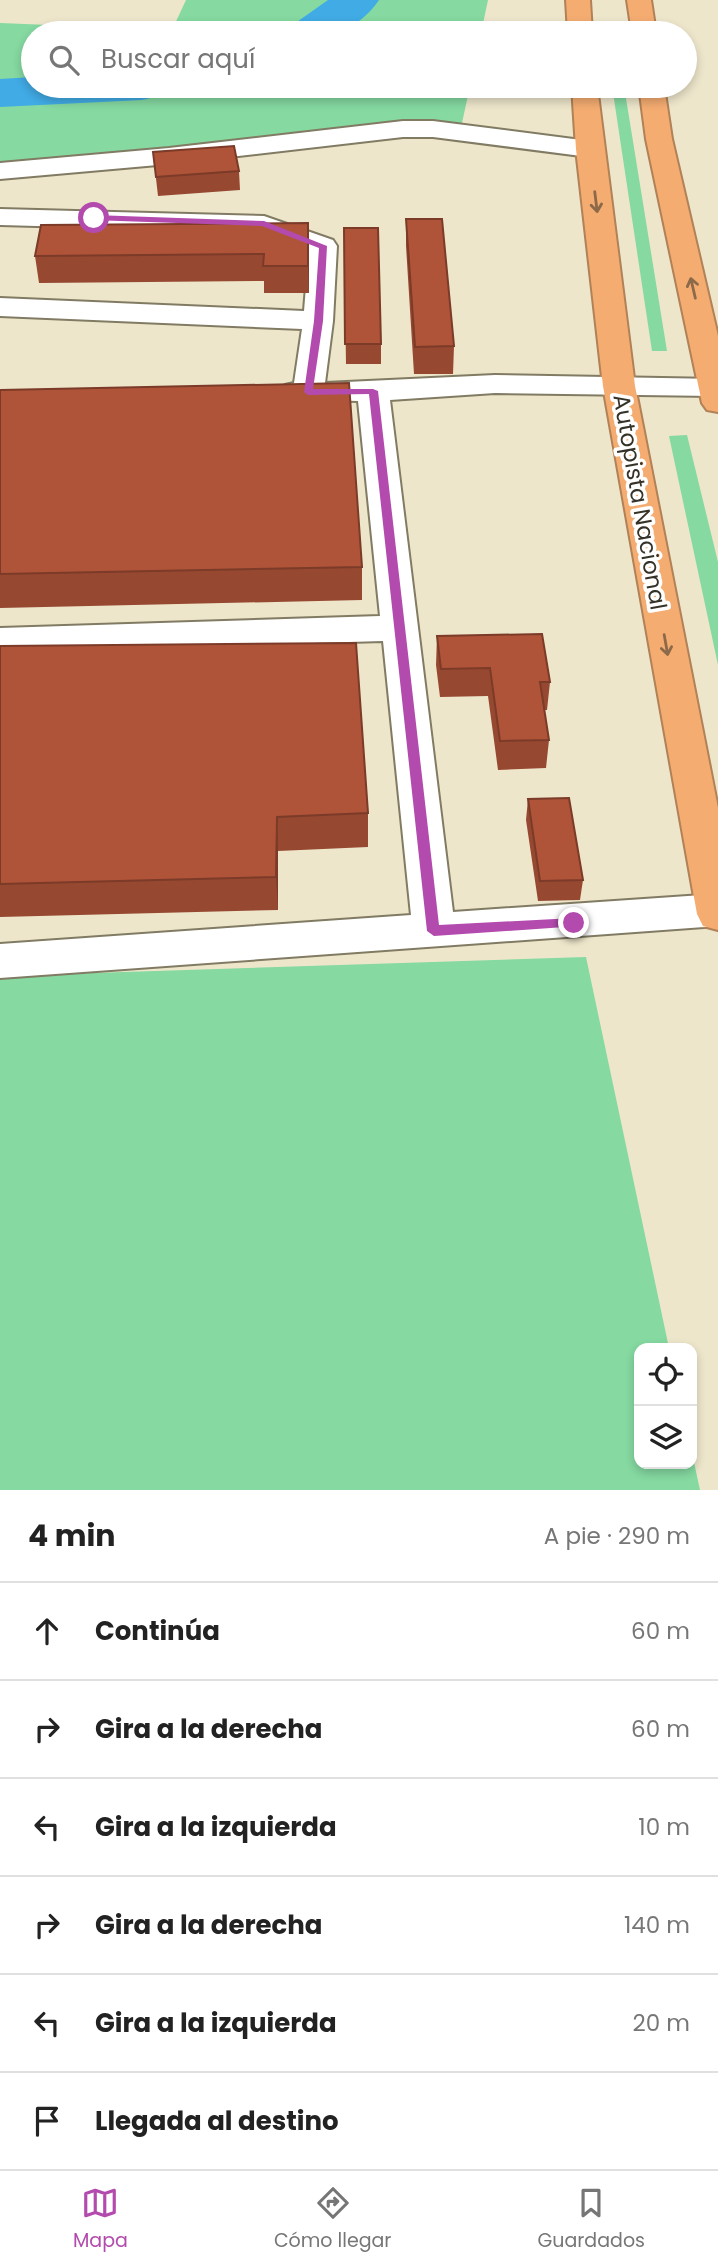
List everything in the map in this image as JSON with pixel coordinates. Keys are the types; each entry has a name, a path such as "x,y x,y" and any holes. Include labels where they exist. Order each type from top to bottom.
{"highway":[{"path":"578,0 579,21"},
{"path":"639,0 642,21"},
{"name":"Autopista Nacional","path":"585,98 619,386 718,912"},
{"path":"653,98 659,139 710,328 716,395"}],"lane":[{"path":"0,171 403,129 433,129 589,149"},
{"path":"0,217 264,224 323,246 318,321 308,392"},
{"path":"0,307 318,321"},
{"path":"268,392 373,391 495,384 619,386 716,395"},
{"path":"373,391 434,931"},
{"path":"0,640 401,628"},
{"path":"0,961 718,912"}],"green space":[{"path":"186,0 488,0 484,21 176,21"},
{"path":"0,23 21,24 21,98 467,98 462,123 0,168"},
{"path":"614,98 626,98 667,351 652,351"},
{"path":"687,435 718,562 718,665 669,436"},
{"path":"586,957 668,1343 634,1343 634,1469 695,1469 700,1490 0,1490 0,976"}],"building":[{"path":"234,146 239,171 156,177 153,152"},
{"path":"406,219 442,219 454,346 415,347"},
{"path":"308,223 308,266 263,266 264,254 35,256 41,225"},
{"path":"344,228 378,228 381,344 345,344"},
{"path":"349,383 362,567 0,574 0,390"},
{"path":"542,634 550,682 540,682 549,740 500,741 490,668 441,669 437,636"},
{"path":"356,643 368,813 277,817 276,877 0,884 0,646"},
{"path":"569,798 583,880 540,881 528,799"}],"waterway":[{"path":"327,21 357,0"},
{"path":"0,93 21,92"}],"route":[{"path":"94,218 264,224 323,246 318,321 308,392 373,391 434,931 574,923"}]}
